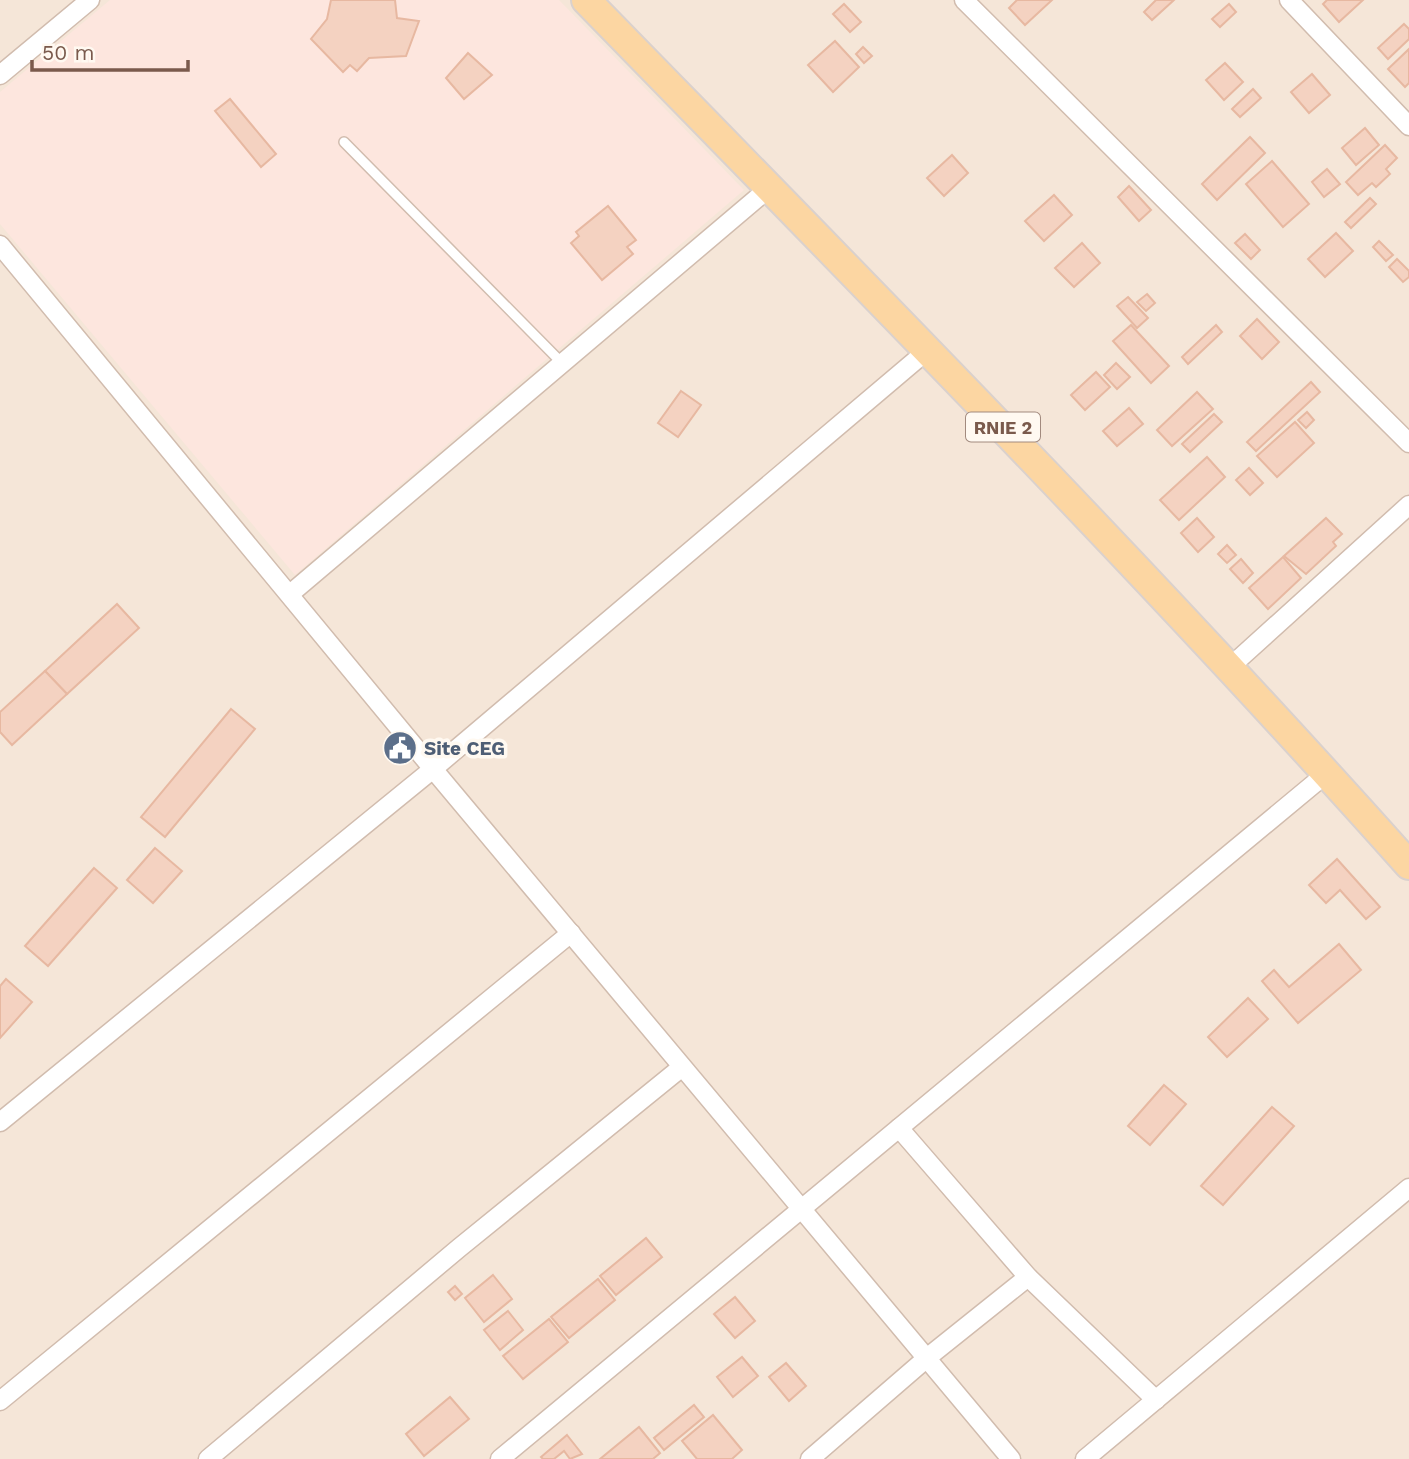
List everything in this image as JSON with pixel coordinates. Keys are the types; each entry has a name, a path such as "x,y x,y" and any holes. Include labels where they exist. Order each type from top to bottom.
{"main road":[{"name":"RNIE 2","path":"586,0 929,349 1230,667 1409,865"}],"street":[{"path":"0,75 90,0"},
{"path":"964,0 1409,443"},
{"path":"1289,0 1409,126"},
{"path":"290,594 769,188"},
{"path":"0,245 433,769 1011,1459"},
{"path":"0,1122 433,769 929,349"},
{"path":"1230,667 1409,505"},
{"path":"500,1459 1327,773"},
{"path":"0,1401 571,933"},
{"path":"208,1459 459,1248 682,1067"},
{"path":"900,1128 1028,1277 1156,1400"},
{"path":"1085,1459 1407,1195"},
{"path":"810,1459 928,1357 1028,1277"}],"lane":[{"path":"344,142 562,363"}],"shaded area":[{"path":"0,0 1409,0 1409,1459 0,1459"},
{"path":"110,0 559,0 744,190 295,575 0,224 0,92"}],"building":[{"path":"331,0 395,0 397,18 419,21 406,56 369,58 357,71 350,65 343,72 311,39 327,19"},
{"path":"1017,0 1052,0 1025,25 1009,8"},
{"path":"1156,0 1174,0 1152,20 1144,12"},
{"path":"1327,0 1363,0 1339,22 1323,4"},
{"path":"844,4 861,22 850,32 833,14"},
{"path":"1229,4 1236,12 1220,27 1212,19"},
{"path":"1404,24 1409,29 1409,39 1388,59 1378,48"},
{"path":"835,41 859,67 833,92 808,65"},
{"path":"863,47 872,56 864,63 856,54"},
{"path":"1409,49 1409,83 1405,87 1388,69"},
{"path":"468,53 492,75 464,99 446,78"},
{"path":"1225,63 1243,82 1224,100 1206,80"},
{"path":"1312,74 1330,95 1309,113 1291,92"},
{"path":"1253,89 1261,98 1240,117 1232,109"},
{"path":"230,99 276,154 261,167 215,111"},
{"path":"1365,128 1379,145 1356,165 1342,148"},
{"path":"1250,137 1265,153 1217,200 1202,184"},
{"path":"1385,145 1397,158 1386,169 1390,174 1376,187 1372,183 1358,195 1346,182"},
{"path":"952,155 968,173 944,196 927,178"},
{"path":"1272,161 1309,204 1283,227 1246,184"},
{"path":"1327,169 1340,184 1324,197 1312,182"},
{"path":"1129,186 1151,210 1139,221 1118,197"},
{"path":"1054,195 1072,215 1044,241 1025,221"},
{"path":"1370,198 1376,204 1351,228 1345,222"},
{"path":"608,206 636,240 627,247 633,254 602,280 571,243 579,236 576,232"},
{"path":"1336,233 1353,251 1325,277 1308,259"},
{"path":"1245,234 1260,250 1251,259 1235,243"},
{"path":"1379,241 1393,255 1386,261 1373,247"},
{"path":"1082,243 1100,263 1074,287 1055,268"},
{"path":"1397,259 1409,271 1409,277 1403,282 1389,267"},
{"path":"1147,294 1155,303 1146,311 1137,302"},
{"path":"1128,297 1148,318 1137,328 1117,306"},
{"path":"1257,319 1279,342 1262,359 1240,336"},
{"path":"1131,325 1169,366 1151,383 1113,341"},
{"path":"1216,325 1222,332 1188,364 1182,357"},
{"path":"1116,363 1130,377 1117,389 1104,375"},
{"path":"1096,372 1110,387 1085,410 1071,395"},
{"path":"1311,382 1320,392 1256,451 1247,442"},
{"path":"681,391 701,405 678,437 658,423"},
{"path":"1197,392 1213,409 1172,446 1157,430"},
{"path":"1129,408 1143,424 1117,446 1103,431"},
{"path":"1307,412 1314,420 1306,428 1298,420"},
{"path":"1214,414 1222,422 1190,452 1182,444"},
{"path":"1295,422 1314,443 1277,477 1257,456"},
{"path":"1207,457 1225,477 1179,520 1160,500"},
{"path":"1249,468 1263,483 1250,495 1236,480"},
{"path":"1197,518 1214,537 1198,552 1181,533"},
{"path":"1326,518 1342,534 1333,542 1336,546 1306,574 1284,556"},
{"path":"1227,545 1236,555 1227,563 1218,554"},
{"path":"1283,557 1301,578 1268,609 1249,588"},
{"path":"1241,559 1253,573 1243,583 1230,569"},
{"path":"117,604 139,628 67,694 45,671"},
{"path":"45,671 67,694 12,745 0,732 0,712"},
{"path":"231,709 255,729 165,837 141,817"},
{"path":"155,848 182,871 153,903 127,880"},
{"path":"1337,859 1380,907 1366,919 1340,890 1326,903 1309,885"},
{"path":"94,868 117,888 48,966 25,946"},
{"path":"1339,944 1361,970 1298,1023 1262,981 1274,970 1289,987"},
{"path":"6,979 32,1002 0,1038 0,986"},
{"path":"1248,998 1268,1019 1227,1057 1208,1037"},
{"path":"1164,1085 1186,1104 1150,1145 1128,1126"},
{"path":"1272,1107 1294,1126 1223,1205 1201,1186"},
{"path":"646,1238 662,1257 616,1295 600,1276"},
{"path":"493,1275 512,1299 484,1322 465,1298"},
{"path":"598,1279 615,1300 569,1338 551,1317"},
{"path":"455,1286 462,1294 455,1300 448,1292"},
{"path":"735,1297 755,1321 735,1338 714,1314"},
{"path":"508,1311 523,1330 500,1350 484,1330"},
{"path":"549,1319 568,1342 523,1379 503,1356"},
{"path":"742,1357 758,1376 733,1397 717,1377"},
{"path":"786,1363 806,1386 789,1401 769,1377"},
{"path":"450,1397 469,1419 424,1456 406,1434"},
{"path":"694,1405 704,1417 664,1450 654,1438"},
{"path":"713,1415 742,1450 732,1459 697,1459 682,1441"},
{"path":"639,1427 660,1453 653,1459 600,1459"},
{"path":"567,1435 582,1454 570,1459 564,1451 554,1459 541,1457"}],"place":[{"name":"Site CEG","path":"400,748"}]}
